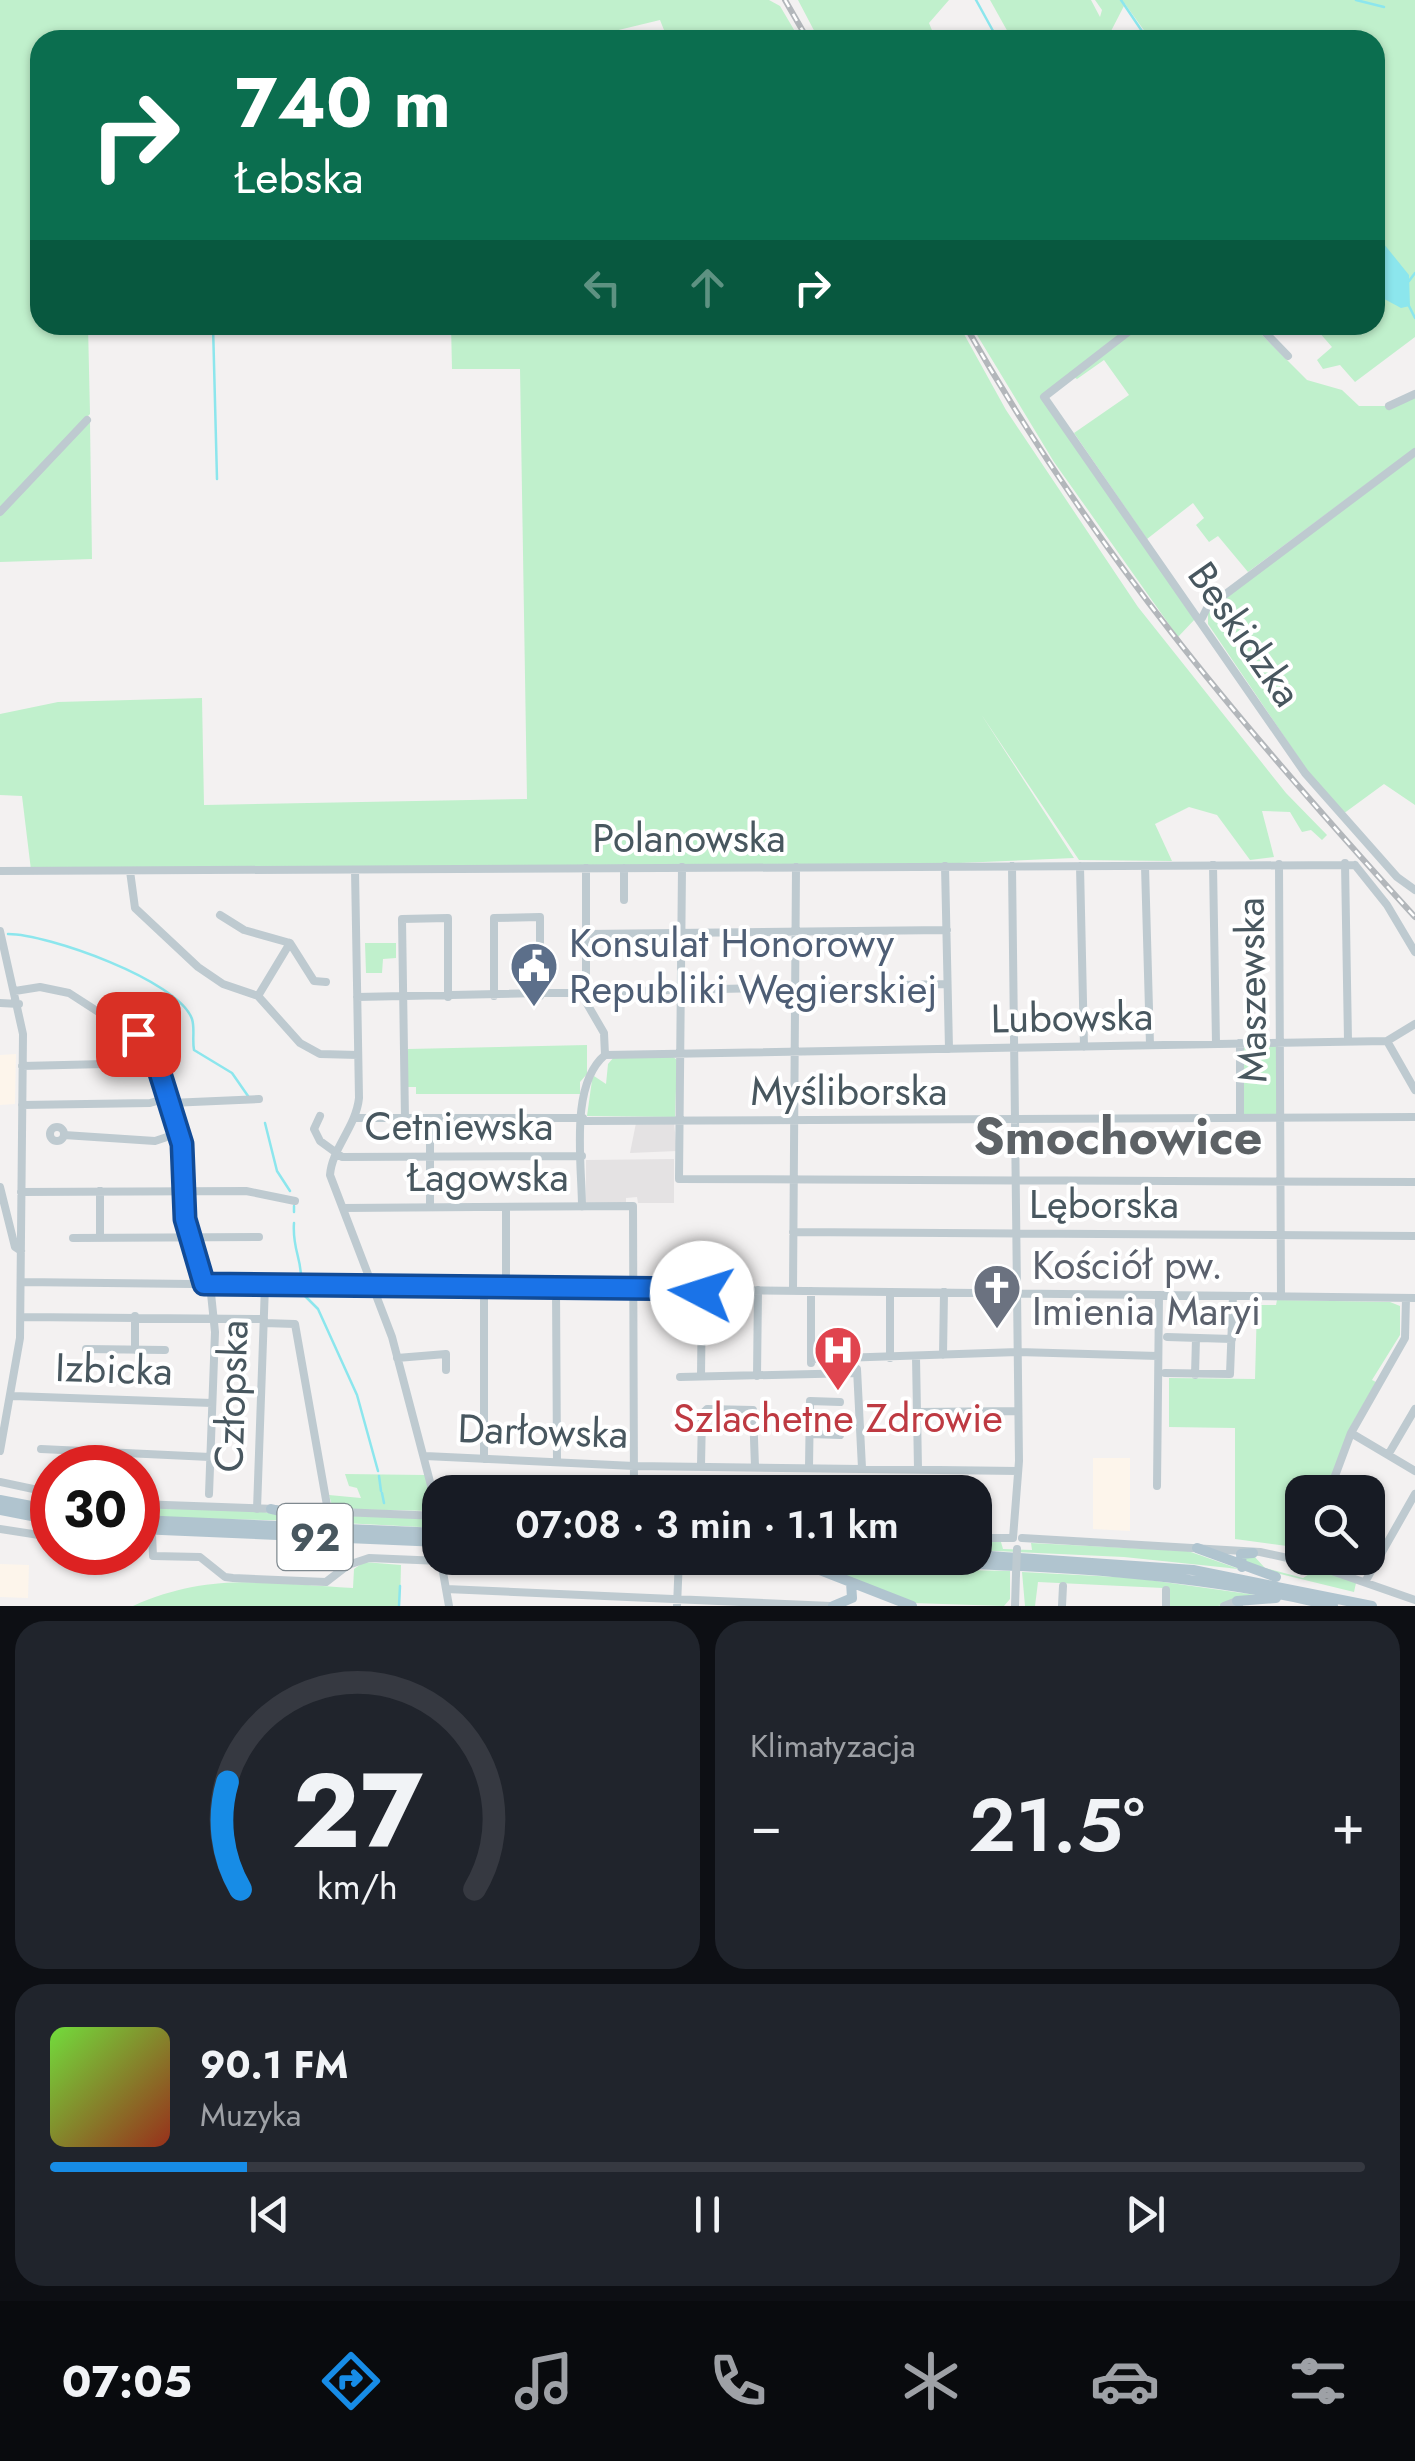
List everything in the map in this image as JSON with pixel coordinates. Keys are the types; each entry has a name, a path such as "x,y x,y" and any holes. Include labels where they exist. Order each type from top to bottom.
{"main road":[{"path":"0,1500 30,1506"},
{"path":"271,1509 366,1530"},
{"path":"0,1510 30,1516"},
{"name":"92","path":"160,1521 422,1532"},
{"name":"92","path":"160,1532 422,1541"},
{"path":"160,1534 191,1532"},
{"path":"1197,1548 1334,1606"},
{"path":"1242,1567 1241,1554 1252,1553"},
{"path":"992,1556 1169,1566 1372,1606"},
{"path":"992,1565 1111,1570 1298,1593"},
{"path":"833,1575 912,1606"},
{"path":"832,1606 851,1600 854,1590 850,1581"},
{"path":"1238,1604 1298,1593"}],"street":[{"name":"Beskidzka","path":"1123,335 1044,398 1167,576 1202,618 1206,632 1306,773 1415,890"},
{"path":"1268,335 1288,356"},
{"path":"1389,406 1415,394"},
{"path":"0,512 87,420"},
{"path":"1202,618 1208,608 1415,452"},
{"path":"1371,847 1355,865 1387,905 1415,952"},
{"path":"1344,863 1348,1041"},
{"path":"1212,864 1216,1044"},
{"name":"Maszewska","path":"1279,864 1281,1296"},
{"name":"Polanowska","path":"0,871 1355,865"},
{"path":"945,866 949,1049"},
{"path":"1012,866 1018,1293 1015,1606"},
{"path":"1080,866 1084,1046"},
{"path":"1145,866 1150,1045"},
{"path":"682,867 679,1179 1415,1182"},
{"path":"793,1290 796,867"},
{"path":"582,1206 587,1082 605,1055 604,1033 585,995 586,868"},
{"path":"624,868 624,900"},
{"path":"354,870 356,1118 330,1175 398,1358 429,1475"},
{"path":"130,871 133,904 212,978 258,996 300,1043 320,1054 358,1054"},
{"path":"220,915 244,930 290,944 314,981 326,982"},
{"path":"405,1119 402,918 448,918 448,996"},
{"path":"494,996 494,918 540,918 540,996"},
{"path":"586,934 946,930"},
{"path":"0,931 16,991 22,1066 21,1317 13,1396 0,1451"},
{"path":"258,996 290,944"},
{"path":"356,998 947,984"},
{"path":"16,991 40,988 69,993 138,1034 154,1054 179,1133 185,1219 207,1284 213,1317 209,1494"},
{"path":"0,1003 18,1004"},
{"path":"1415,1024 1387,1041 1415,1090"},
{"name":"Lubowska","path":"605,1055 1387,1041"},
{"path":"1240,1043 1240,1118"},
{"path":"22,1066 105,1064"},
{"path":"22,1105 259,1099"},
{"path":"320,1116 314,1129 320,1141 338,1153"},
{"name":"Myśliborska","path":"356,1118 794,1122 1415,1117"},
{"path":"430,1119 430,1207"},
{"path":"64,1135 155,1141 179,1133"},
{"name":"Cetniewska","path":"338,1153 342,1157 582,1156"},
{"path":"0,1187 15,1247 21,1252"},
{"path":"100,1191 100,1238"},
{"path":"22,1192 252,1191 295,1201"},
{"name":"Łagowska","path":"342,1208 633,1206 633,1289"},
{"path":"506,1207 506,1288"},
{"name":"Lęborska","path":"791,1237 1017,1233 1415,1236"},
{"path":"74,1238 258,1237"},
{"path":"21,1282 1410,1298 1405,1338 1351,1433 1335,1475"},
{"name":"Człopska","path":"257,1509 266,1285"},
{"path":"484,1287 484,1459"},
{"path":"556,1288 557,1462"},
{"path":"633,1289 634,1475"},
{"path":"701,1376 702,1289"},
{"path":"757,1376 758,1290"},
{"path":"810,1372 811,1291"},
{"path":"890,1292 890,1358"},
{"path":"943,1356 944,1292"},
{"path":"1157,1486 1152,1407 1159,1294"},
{"path":"1165,1374 1230,1374 1233,1296"},
{"path":"135,1316 135,1350"},
{"path":"21,1317 213,1317 295,1324 328,1512"},
{"path":"1167,1337 1232,1339"},
{"path":"1196,1338 1196,1374"},
{"path":"1405,1338 1415,1344"},
{"path":"86,1349 165,1350"},
{"path":"812,1359 1018,1352 1158,1356"},
{"path":"398,1358 446,1354 446,1370"},
{"path":"916,1357 918,1469"},
{"path":"857,1360 862,1468"},
{"path":"680,1376 857,1373"},
{"name":"Izbicka","path":"13,1396 212,1403"},
{"path":"809,1468 810,1402 840,1402"},
{"path":"1388,1455 1415,1408"},
{"path":"701,1466 702,1414 707,1409 753,1410 755,1467"},
{"path":"917,1412 1018,1411"},
{"path":"1351,1433 1415,1471"},
{"path":"810,1434 840,1435"},
{"path":"160,1455 210,1458"},
{"name":"Darłowska","path":"424,1456 634,1466 1018,1471"},
{"path":"0,1482 30,1488"},
{"path":"1365,1582 1415,1494"},
{"path":"160,1505 422,1515"},
{"path":"0,1528 30,1534"},
{"path":"992,1539 1197,1548 1285,1556"},
{"path":"160,1556 200,1558 225,1577 326,1582 348,1565 369,1558 442,1562 449,1606"},
{"path":"677,1602 678,1575"},
{"path":"1347,1575 1415,1600"},
{"path":"1062,1606 1063,1586"},
{"path":"446,1589 564,1594 615,1601 832,1606"},
{"path":"1166,1590 1166,1606"},
{"path":"514,1592 514,1606"},
{"path":"564,1594 564,1606"},
{"path":"1224,1606 1238,1604"}],"shaded area":[{"path":"16,1054 15,1104 0,1105 0,1055"},
{"path":"636,1123 674,1123 677,1151 630,1153"},
{"path":"674,1159 674,1203 638,1203 637,1197 626,1198 626,1203 586,1203 586,1160"},
{"path":"1093,1458 1130,1458 1130,1531 1093,1529"},
{"path":"0,1564 29,1565 28,1598 0,1597"}],"green space":[{"path":"0,0 769,0 780,6 794,30 664,30 660,20 619,30 30,30 30,335 88,335 90,414 27,479 90,422 92,559 0,562"},
{"path":"798,0 949,0 929,23 932,30 814,30"},
{"path":"990,0 1091,0 1100,17 1102,10 1095,0 1415,0 1415,337 1355,382 1340,365 1323,369 1317,360 1332,347 1322,335 1385,335 1385,30 1144,30 1125,4 1112,30 1007,30"},
{"path":"451,335 965,335 1006,410 1138,607 1286,793 1327,835 1322,840 1311,830 1302,832 1290,812 1262,811 1274,857 1250,860 1217,815 1189,807 1155,824 1172,861 1079,860 981,714 1074,858 936,864 31,870 22,796 0,795 0,714 58,702 202,698 204,805 527,799 520,369 452,369"},
{"path":"977,335 1262,335 1307,380 1342,390 1359,406 1386,406 1415,396 1415,448 1248,572 1218,536 1209,542 1196,525 1204,518 1193,503 1147,539 1074,433 1129,395 1104,360 1077,379 1070,375 1042,396 1195,619 1178,637 1054,462"},
{"path":"1415,454 1415,805 1384,784 1343,814 1313,779 1208,624 1208,610"},
{"path":"365,943 396,943 396,958 383,959 382,973 366,973"},
{"path":"1278,1044 1280,1116 1244,1116 1244,1045"},
{"path":"587,1045 587,1074 580,1082 580,1094 416,1094 416,1087 408,1087 408,1049"},
{"path":"672,1056 677,1060 675,1117 587,1116 592,1080 594,1076 606,1084 608,1064 614,1057"},
{"path":"1277,1300 1390,1302 1400,1306 1400,1335 1372,1380 1376,1382 1352,1424 1333,1475 1285,1475 1285,1546 1235,1539 1235,1428 1169,1427 1169,1378 1255,1379 1257,1305 1276,1305"},
{"path":"345,1474 425,1475 422,1511 333,1509 329,1495 361,1498 357,1488 349,1486"},
{"path":"160,1507 264,1512 303,1521 160,1518"},
{"path":"289,1513 422,1518 422,1527 343,1523"},
{"path":"992,1542 1001,1542 1003,1549 1032,1550 1031,1543 1188,1551 1239,1569 1124,1557 992,1551"},
{"path":"1253,1555 1265,1568 1285,1575 1334,1575 1356,1583 1354,1592 1244,1565 1242,1557"},
{"path":"364,1562 401,1565 400,1606 133,1606 161,1595 215,1584 353,1588 354,1569"},
{"path":"992,1571 1010,1571 1010,1599 1004,1606 912,1603 840,1575 992,1575"},
{"path":"1022,1572 1135,1578 1263,1596 1218,1606 1168,1606 1163,1588 1038,1582 1035,1606 1025,1606"}],"water":[{"path":"1385,245 1409,275 1410,306 1401,308 1385,299"}],"waterway":[{"path":"976,0 992,30"},
{"path":"1121,0 1141,30"},
{"path":"1356,0 1384,7"},
{"path":"1409,281 1415,273"},
{"path":"1408,304 1415,318"},
{"path":"213,335 217,479"},
{"path":"8,934 80,951 163,989 182,1004 192,1019 194,1050 232,1073 248,1096"},
{"path":"265,1123 277,1171 290,1191"},
{"path":"294,1206 294,1212"},
{"path":"294,1223 301,1280"},
{"path":"301,1292 318,1309 357,1395 378,1471"},
{"path":"379,1476 381,1491"},
{"path":"382,1493 384,1503"},
{"path":"399,1606 400,1586"}],"railway":[{"path":"785,0 802,30"},
{"path":"971,335 1065,486 1173,634 1230,706 1415,917"}],"place":[{"name":"Konsulat Honorowy Republiki Węgierskiej","path":"534,1008"},
{"name":"Kościół pw. Imienia Maryi","path":"997,1330"},
{"name":"Szlachetne Zdrowie","path":"838,1392"}],"district":[{"name":"Smochowice","path":"1118,1136"}],"route":[{"path":"138,1034 154,1054 182,1144 185,1219 198,1250 204,1284 702,1289 702,1293"}]}
